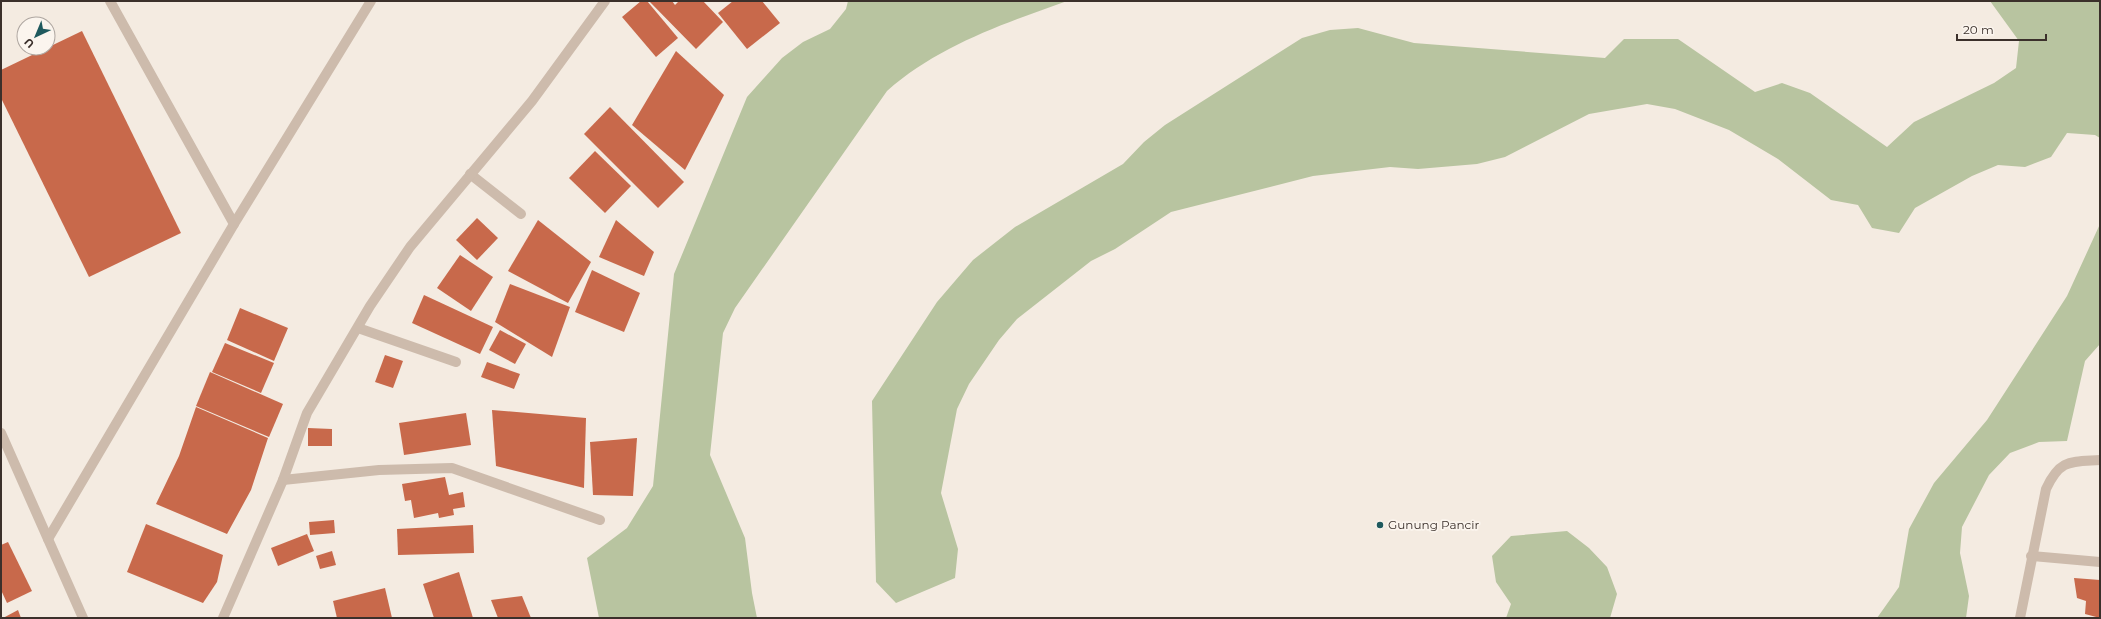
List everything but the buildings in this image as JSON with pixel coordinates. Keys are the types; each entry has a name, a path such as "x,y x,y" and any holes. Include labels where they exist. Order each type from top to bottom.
{"street":[{"path":"110,1 234,224"},
{"path":"48,539 234,224 371,1"},
{"path":"223,618 283,480 307,413 370,306 410,247 532,102 605,1"},
{"path":"470,174 521,214"},
{"path":"358,328 456,362"},
{"path":"1,432 83,618"},
{"path":"2020,618 2031,556 2046,489 2052,476 2066,463 2100,460"},
{"path":"283,480 379,470 452,468 600,520"},
{"path":"2031,556 2100,562"}],"green space":[{"path":"848,1 1067,1 1019,18 949,49 907,75 887,91 735,308 723,333 710,455 745,538 752,593 757,618 599,618 587,558 627,528 653,486 674,274 747,97 782,58 803,42 830,29 846,9"},
{"path":"1990,1 2100,1 2100,138 2095,135 2067,133 2051,157 2025,167 1998,165 1972,176 1915,208 1899,233 1872,228 1858,205 1831,200 1778,159 1729,130 1675,109 1647,104 1589,114 1505,157 1477,164 1418,169 1390,167 1313,176 1171,212 1115,249 1091,261 1017,319 999,340 969,384 957,409 941,493 958,549 955,578 896,603 876,582 872,401 937,302 973,260 1015,227 1123,164 1144,142 1165,125 1302,38 1330,30 1358,28 1414,43 1605,58 1624,39 1678,39 1755,92 1782,83 1810,93 1887,147 1914,122 1994,83 2016,68 2019,41"},
{"path":"2100,224 2100,344 2085,361 2067,441 2039,442 2010,453 1989,475 1962,527 1960,553 1969,596 1966,618 1877,618 1899,587 1909,529 1934,483 1987,420 2067,296"},
{"path":"1567,531 1589,548 1607,567 1617,594 1610,618 1506,618 1511,604 1496,582 1492,556 1511,536"}],"place":[{"name":"Gunung Pancir","path":"1380,525"}]}
